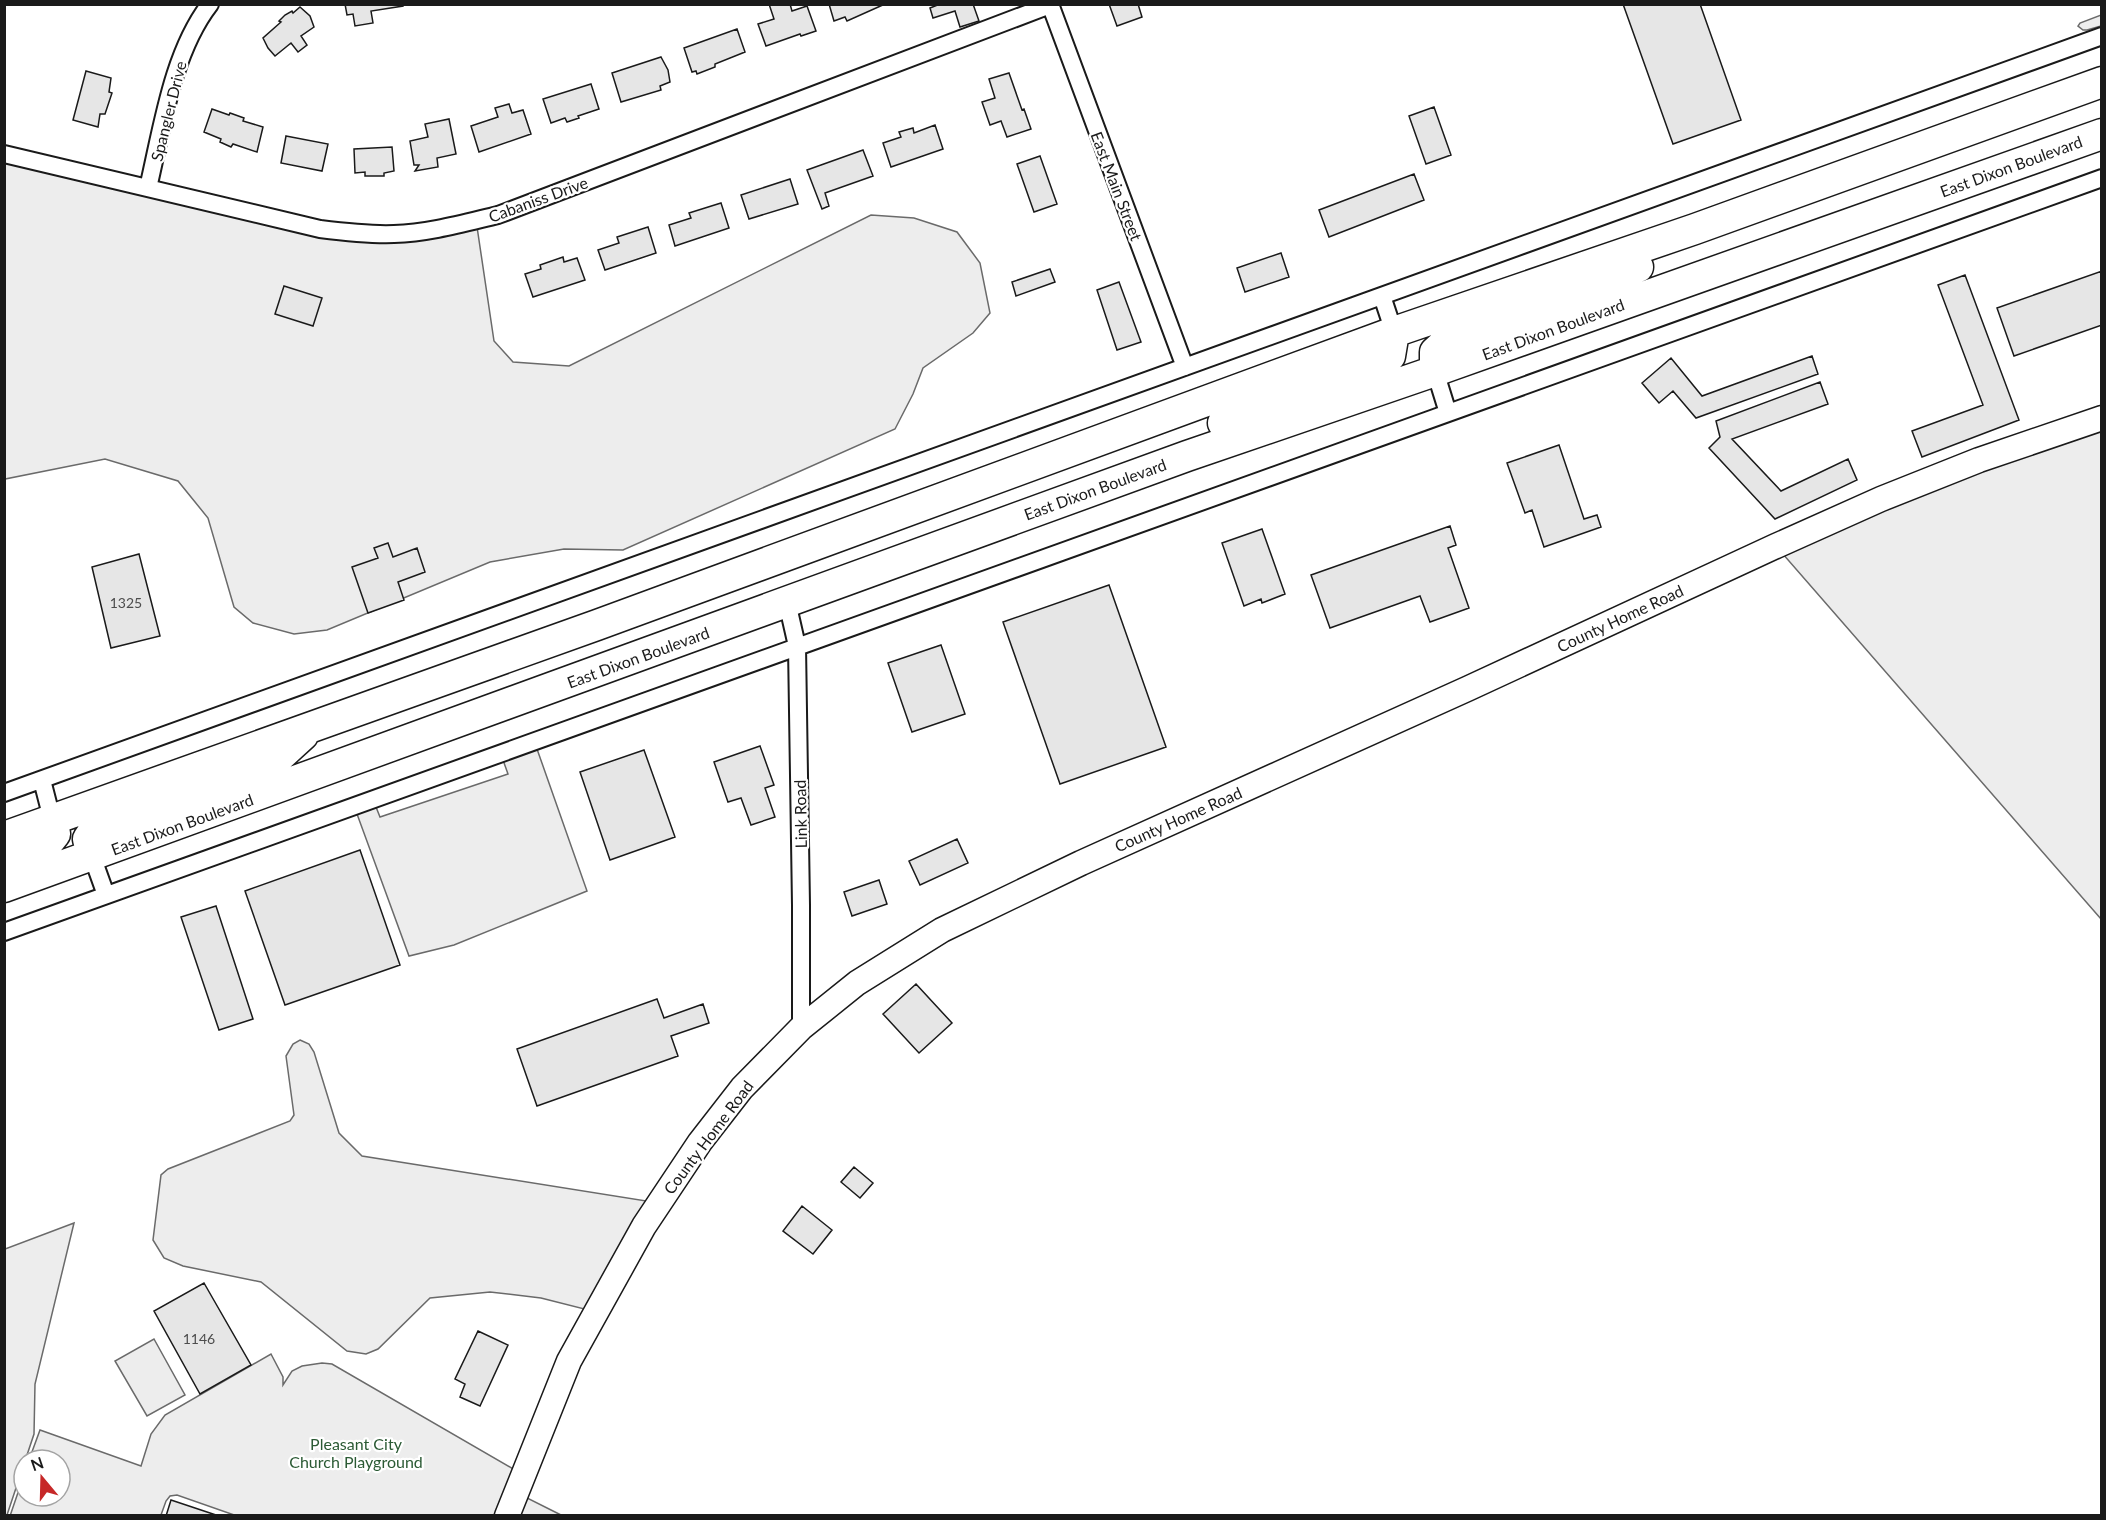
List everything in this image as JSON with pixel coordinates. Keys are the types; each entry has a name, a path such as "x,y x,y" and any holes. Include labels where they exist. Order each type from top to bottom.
{"highway":[{"path":"4,837 597,626 1394,332 1695,229 2102,82"},
{"name":"East Dixon Boulevard","path":"4,888 1147,470 1435,371 2102,134"},
{"path":"1435,371 1435,352 1446,342 1545,306 1636,268 1653,259 1695,229"},
{"path":"1147,470 1192,437 1225,422 1381,364 1390,356 1394,332"},
{"path":"92,856 88,840 94,830 269,766 311,726"},
{"path":"4,861 50,842 55,834 52,819"}],"street":[{"name":"Spangler Drive","path":"148,188 177,69 202,14 210,4"},
{"name":"Cabaniss Drive","path":"4,154 320,229 351,233 394,234 459,225 498,215 1050,5"},
{"name":"East Main Street","path":"1050,5 1185,367"},
{"path":"4,793 2102,36"},
{"path":"4,932 2102,178"},
{"path":"1382,296 1394,332"},
{"path":"1435,371 1448,413"},
{"name":"County Home Road","path":"507,1515 568,1361 644,1226 700,1142 742,1088 801,1028 857,982 942,930 1081,863 1881,499 1989,456 2102,418"},
{"name":"Link Road","path":"787,602 797,646 801,1028"},
{"path":"42,780 52,819"},
{"name":"East Dixon Boulevard","path":"92,856 106,895"}],"shaded area":[{"path":"2101,15 2101,26 2083,30 2078,26 2080,23"},
{"path":"5,154 351,233 476,220 494,341 513,362 569,366 871,215 914,218 957,232 980,263 990,313 973,333 923,368 895,429 623,550 564,549 490,562 327,630 294,634 253,623 234,607 208,518 178,481 105,459 5,479"},
{"path":"2101,418 2101,919 1776,546"},
{"path":"537,749 587,891 454,945 409,956 357,814 376,807 380,817 508,774 503,760"},
{"path":"300,1040 309,1044 314,1052 339,1133 362,1156 659,1203 596,1312 541,1298 490,1292 430,1298 378,1349 366,1354 347,1351 261,1282 183,1266 164,1258 153,1240 161,1175 168,1169 290,1121 294,1115 286,1056 293,1044"},
{"path":"74,1223 35,1384 34,1434 29,1448 12,1448 12,1500 7,1515 5,1515 5,1249"},
{"path":"154,1339 185,1395 147,1416 115,1361"},
{"path":"271,1354 283,1377 283,1385 292,1371 302,1366 332,1364 522,1474 515,1492 561,1515 237,1516 177,1495 170,1496 166,1501 161,1515 10,1516 13,1508 72,1508 72,1448 33,1448 40,1430 141,1466 151,1434 165,1415"}],"building":[{"path":"345,4 403,4 403,6 371,11 373,23 355,26 353,14 347,15"},
{"path":"769,4 790,4 792,11 807,6 816,31 766,46 758,24 774,19"},
{"path":"829,4 885,4 847,21 845,17 834,21"},
{"path":"940,4 973,4 979,21 960,27 955,11 933,18 930,8"},
{"path":"1109,4 1138,4 1142,17 1117,26"},
{"path":"1623,4 1700,4 1741,120 1673,144"},
{"path":"300,7 310,16 314,27 301,36 307,45 298,52 291,43 275,56 263,38 281,22 279,21 285,15 292,11 293,13"},
{"path":"737,29 745,52 697,74 696,71 692,72 684,48"},
{"path":"661,57 668,70 670,82 660,86 661,90 621,102 612,73"},
{"path":"86,71 111,78 109,92 112,93 105,114 100,114 98,127 73,120"},
{"path":"1009,73 1031,129 1007,137 1001,121 990,125 982,102 995,98 989,79"},
{"path":"591,84 599,109 567,122 565,118 551,123 543,99"},
{"path":"509,104 512,113 523,110 531,134 479,152 471,126 498,117 495,108"},
{"path":"1434,107 1451,155 1426,164 1409,116"},
{"path":"212,109 229,115 230,113 244,118 243,121 263,127 257,152 233,144 231,147 220,142 221,139 204,132"},
{"path":"449,119 456,154 437,158 438,167 415,171 419,165 414,165 410,141 428,137 425,124"},
{"path":"935,125 943,149 891,167 883,143 901,137 899,132 913,128 914,133"},
{"path":"286,136 328,144 322,171 281,163"},
{"path":"392,147 394,171 384,173 384,176 365,176 365,172 355,173 354,149"},
{"path":"863,150 873,176 825,193 829,206 822,209 807,170"},
{"path":"1040,156 1057,204 1034,212 1017,164"},
{"path":"1414,174 1424,200 1329,237 1319,210"},
{"path":"790,179 798,204 749,219 741,195"},
{"path":"721,203 729,228 675,246 669,225 691,218 689,213"},
{"path":"648,227 656,253 605,270 598,250 619,243 617,237"},
{"path":"1281,253 1289,277 1245,292 1237,268"},
{"path":"563,257 564,262 577,258 585,280 533,297 525,274 541,269 540,265"},
{"path":"1050,269 1055,282 1016,296 1012,282"},
{"path":"2102,271 2102,325 2014,356 1997,308"},
{"path":"1965,275 2019,420 1922,457 1912,431 1983,405 1938,285"},
{"path":"1119,282 1141,342 1117,350 1097,290"},
{"path":"284,286 322,298 313,326 275,314"},
{"path":"1812,356 1818,374 1696,418 1673,391 1659,403 1642,383 1671,358 1702,396"},
{"path":"1820,382 1828,404 1732,439 1781,491 1848,459 1857,480 1775,519 1709,448 1720,437 1716,421"},
{"path":"1559,445 1584,519 1597,515 1601,527 1544,547 1532,510 1525,513 1507,463"},
{"path":"1450,526 1456,545 1448,548 1469,608 1430,622 1420,596 1330,628 1311,575"},
{"path":"1262,529 1285,594 1262,603 1261,599 1244,606 1222,543"},
{"path":"388,543 393,557 417,548 425,572 398,582 404,600 368,613 352,567 378,558 374,548"},
{"path":"139,554 160,636 111,648 92,567"},
{"path":"1109,585 1166,747 1060,784 1003,622"},
{"path":"941,645 965,714 912,732 888,663"},
{"path":"760,746 774,785 765,788 775,817 751,825 741,798 728,802 714,762"},
{"path":"644,750 675,837 610,860 580,772"},
{"path":"957,839 968,863 920,885 909,861"},
{"path":"360,850 400,965 285,1005 245,891"},
{"path":"879,880 887,904 852,916 844,892"},
{"path":"216,906 253,1019 219,1030 181,917"},
{"path":"916,984 952,1023 919,1053 883,1014"},
{"path":"657,999 664,1018 703,1004 709,1023 671,1036 678,1056 537,1106 517,1049"},
{"path":"854,1167 873,1183 860,1198 841,1182"},
{"path":"802,1206 832,1230 813,1254 783,1231"},
{"path":"204,1283 251,1365 200,1394 154,1311"},
{"path":"478,1331 508,1345 480,1406 460,1397 465,1384 455,1379"},
{"path":"171,1500 219,1516 166,1516"}],"park label":[{"name":"Pleasant City Church Playground","path":"356,1452"}]}
